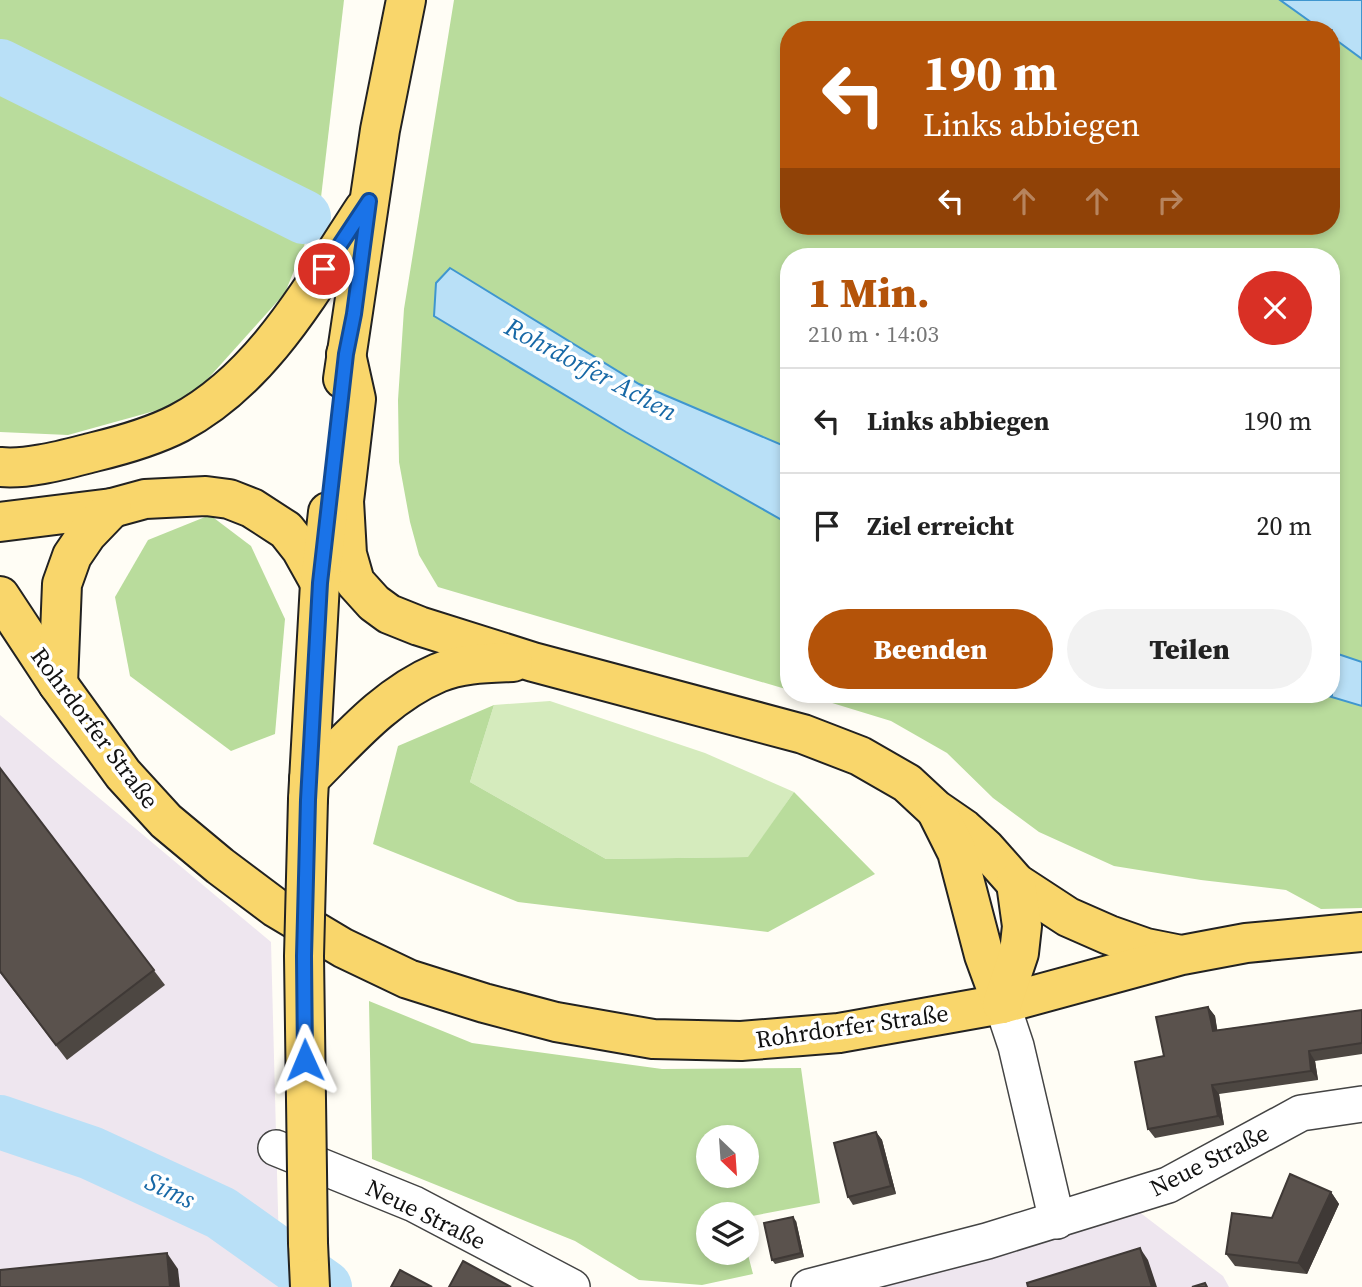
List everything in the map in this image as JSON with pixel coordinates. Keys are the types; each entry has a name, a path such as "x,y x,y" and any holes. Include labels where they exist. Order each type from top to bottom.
{"main road":[{"path":"310,1287 304,956 308,789 320,583 346,354 380,130 406,0"},
{"path":"5,470 80,456 137,441 179,423 218,398 256,362 295,315 369,201"},
{"path":"346,354 356,399 344,501 347,554 355,582 374,603 389,614 533,662 803,734 860,756 908,783 934,809 964,829 985,848 1016,883 1068,917 1146,948 1182,955"},
{"path":"0,522 112,508 145,499 206,496 229,499 252,508 286,530 301,549 320,583"},
{"path":"58,684 62,584 72,556 87,534 112,508"},
{"name":"Rohrdorfer Straße","path":"0,596 58,684 123,774 166,821 220,866 276,908 343,948 408,979 556,1023 653,1039 741,1041 839,1032 1002,1004 1182,955 1246,943 1362,932"},
{"path":"308,789 344,743 392,699 440,672 468,666 533,662"},
{"path":"934,809 957,852 984,956 1002,1004"},
{"path":"1002,1004 1019,953 1023,926 1016,883"}],"street":[{"path":"1002,1004 1016,1045 1057,1221"},
{"name":"Neue Straße","path":"809,1287 987,1241 1168,1185 1301,1113 1362,1104"},
{"name":"Neue Straße","path":"276,1147 414,1204 572,1287"}],"shaded area":[{"path":"0,715 271,942 280,1287 0,1287"},
{"path":"1138,1211 1223,1276 1229,1287 852,1287"}],"green space":[{"path":"0,0 344,0 320,206 285,293 187,402 68,435 0,432"},
{"path":"454,0 1280,0 1309,21 780,21 780,235 1340,235 1340,43 1362,59 1362,662 1340,655 1340,248 780,248 780,444 639,384 450,269 626,432 780,519 780,687 438,587 419,555 399,462 398,400 404,309"},
{"path":"210,515 251,546 285,619 275,734 231,751 130,676 115,597 148,540"},
{"path":"1340,699 1362,706 1362,908 1321,909 1286,890 1114,866 1039,832 993,798 947,753 891,721 832,703 1340,703"},
{"path":"550,701 705,753 794,792 749,857 606,859 470,782 494,705"},
{"path":"494,705 470,782 606,859 748,857 794,792 875,874 768,932 518,902 373,844 398,746"},
{"path":"369,1001 472,1043 662,1069 801,1068 820,1203 759,1215 759,1202 696,1202 696,1265 751,1265 753,1274 702,1285 639,1280 575,1241 372,1159"}],"water":[{"path":"1280,0 1362,0 1362,59 1340,43 1340,21 1309,21"},
{"path":"450,268 639,384 780,444 780,519 626,432 434,316 436,283"},
{"path":"1340,655 1362,662 1362,706 1340,699"}],"building":[{"path":"0,768 154,970 56,1045 0,971"},
{"path":"1208,1007 1213,1031 1362,1010 1362,1043 1309,1051 1311,1071 1212,1085 1218,1116 1148,1129 1135,1062 1164,1056 1156,1017"},
{"path":"876,1132 891,1186 848,1197 834,1143"},
{"path":"1290,1174 1331,1192 1298,1263 1226,1254 1232,1213 1272,1218"},
{"path":"793,1217 801,1253 772,1260 764,1223"},
{"path":"1140,1248 1152,1287 1028,1287 1027,1283"},
{"path":"167,1253 170,1287 0,1287 0,1270"},
{"path":"463,1261 511,1287 449,1287"},
{"path":"400,1270 432,1287 391,1287"}],"waterway":[{"name":"Rohrdorfer Achen","path":"0,66 304,217"},
{"name":"Sims","path":"0,1122 91,1153 221,1213 325,1287"}],"route":[{"path":"305,1060 304,956 308,800 320,583 346,354 369,201 324,269"}]}
